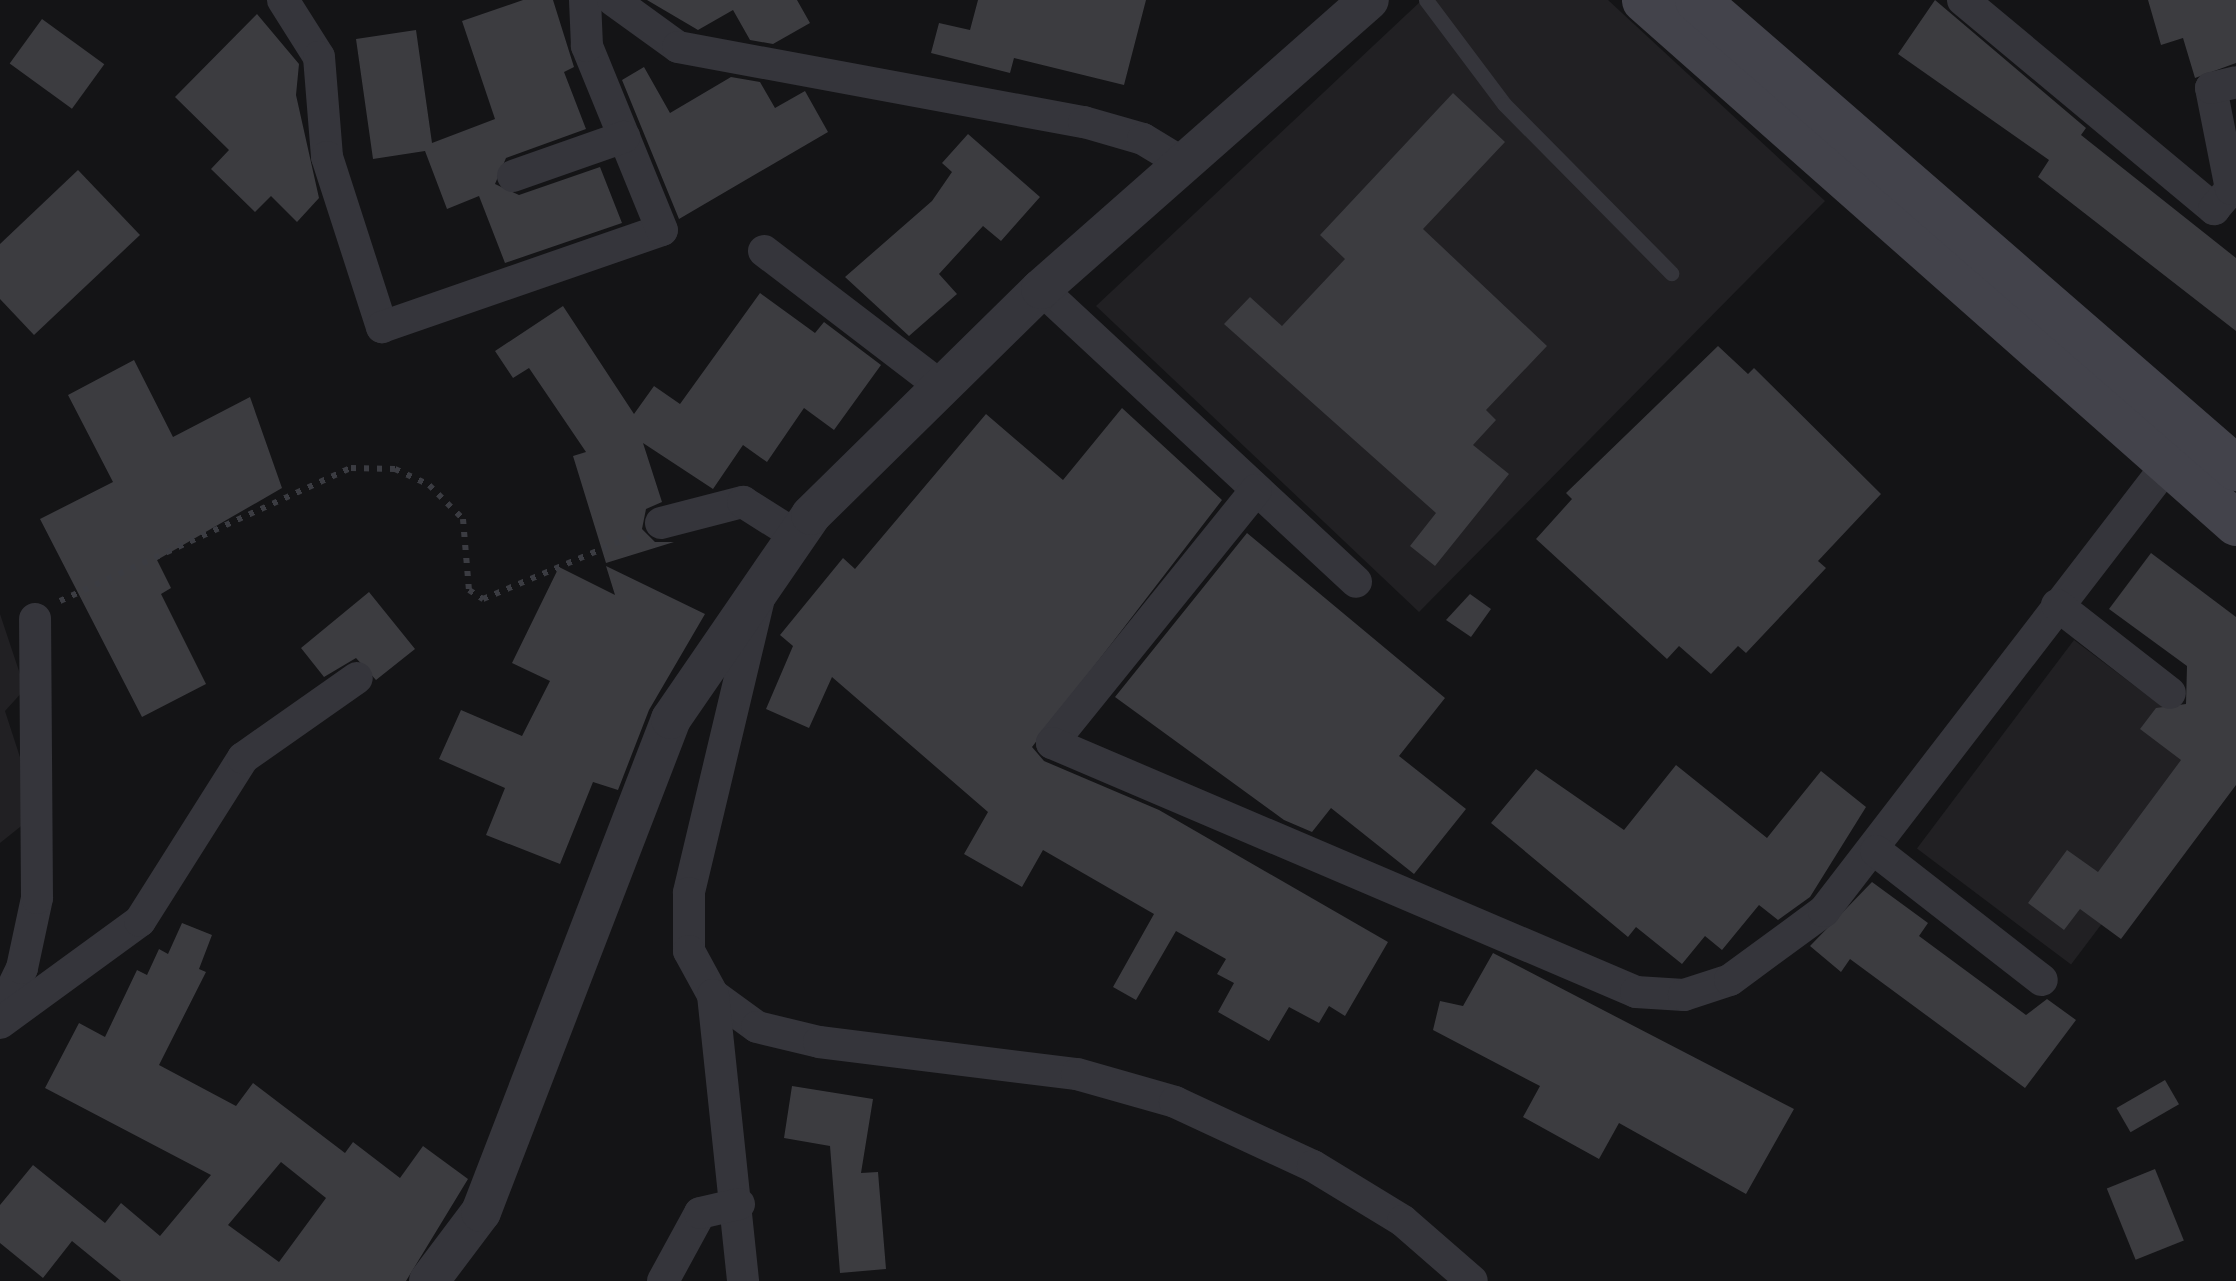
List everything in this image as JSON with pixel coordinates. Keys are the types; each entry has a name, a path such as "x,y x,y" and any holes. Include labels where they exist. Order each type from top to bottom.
{"main road":[{"path":"1644,0 2141,410 2236,468"},
{"path":"1698,0 2141,410 2168,464 2236,523"}],"street":[{"path":"283,0 319,57 327,157 382,328 662,230 588,46 585,0"},
{"path":"613,0 678,47 1084,122 1143,139 1186,166"},
{"path":"429,1281 481,1212 671,720 798,536 938,384 1368,0"},
{"path":"1963,0 2214,210 2231,189 2228,93"},
{"path":"513,176 624,137"},
{"path":"764,251 938,384"},
{"path":"1041,289 1356,582"},
{"path":"1256,490 1052,742 1636,992 1684,995 1730,980 1824,911 1876,851 2057,605 2168,464"},
{"path":"661,522 743,502 798,536"},
{"path":"742,1281 739,1204 713,995 689,951 688,894 761,589"},
{"path":"2057,605 2170,693"},
{"path":"0,1013 22,968 37,898 43,800 34,619"},
{"path":"0,1024 140,921 243,758 356,678"},
{"path":"1876,851 2042,980"},
{"path":"713,995 756,1026 819,1042 1077,1074 1175,1102 1313,1166 1404,1221 1472,1281"},
{"path":"663,1281 700,1212 739,1204"}],"lane":[{"path":"1426,0 1504,104 1671,273"}],"path":[{"path":"34,619 85,583 351,468 395,469 452,508 472,552 469,590 483,599 661,522"}],"shaded area":[{"path":"1422,0 1608,0 1825,201 1419,612 1096,306"},
{"path":"0,614 25,689 5,711 31,791 30,819 0,843"},
{"path":"2074,640 2228,756 2071,965 1917,848"}],"building":[{"path":"523,0 553,0 574,67 564,72 586,129 506,158 495,184 519,195 600,167 622,223 505,263 479,196 447,209 425,151 373,159 356,39 416,30 432,143 495,119 462,21"},
{"path":"647,0 797,0 810,23 773,44 750,40 733,10 698,30"},
{"path":"978,0 1146,0 1124,85 1014,58 1010,73 931,53 939,23 970,30"},
{"path":"1935,0 2086,128 2081,135 2236,258 2236,331 2038,177 2049,160 1898,54"},
{"path":"2148,0 2236,0 2236,63 2195,78 2183,38 2161,45"},
{"path":"257,14 299,64 296,95 319,198 297,222 271,196 255,212 211,169 229,150 175,97"},
{"path":"42,19 104,64 72,109 10,63"},
{"path":"644,67 670,113 731,77 760,82 775,108 805,91 828,132 679,219 622,80"},
{"path":"1453,93 1505,142 1423,229 1547,346 1486,410 1496,420 1473,445 1509,474 1435,566 1410,546 1436,513 1224,324 1250,297 1282,326 1345,259 1320,235"},
{"path":"968,134 1040,197 1001,241 983,226 939,274 957,294 909,336 845,277 932,201 952,172 942,163"},
{"path":"78,170 140,235 34,335 0,299 0,244"},
{"path":"760,293 815,333 824,322 881,365 834,430 804,408 767,462 743,445 713,489 643,443 662,502 646,509 642,529 655,542 674,542 606,563 573,456 586,452 529,368 513,378 495,351 563,306 634,414 654,386 680,404"},
{"path":"1718,346 1748,374 1754,368 1881,494 1818,561 1826,568 1746,653 1738,646 1711,674 1679,646 1667,659 1536,539 1572,499 1566,493"},
{"path":"134,360 173,437 250,397 282,488 157,560 171,588 161,594 206,684 142,717 40,519 113,482 68,395"},
{"path":"1122,408 1222,500 1032,747 1044,761 1159,810 1388,942 1345,1016 1329,1006 1319,1023 1289,1007 1269,1041 1218,1012 1234,983 1217,974 1226,959 1176,931 1136,1000 1113,987 1154,914 1043,850 1022,887 964,854 988,812 832,677 809,728 766,709 793,646 780,635 843,558 855,569 986,414 1063,480"},
{"path":"1247,533 1445,698 1399,756 1466,809 1414,874 1331,808 1312,832 1284,820 1115,697"},
{"path":"2151,553 2236,617 2236,785 2121,939 2080,909 2064,930 2028,903 2067,850 2098,872 2181,760 2140,729 2156,708 2186,704 2187,666 2109,609"},
{"path":"606,566 705,614 649,710 618,790 593,782 560,864 486,835 505,788 439,759 461,710 522,736 550,681 512,663 559,567 615,595"},
{"path":"369,592 415,649 376,680 356,658 324,677 301,648"},
{"path":"1470,594 1491,609 1471,637 1446,620"},
{"path":"1676,765 1767,838 1821,771 1866,807 1810,897 1778,920 1759,905 1722,950 1705,936 1682,964 1636,927 1628,937 1491,823 1536,769 1624,830"},
{"path":"1872,882 1928,923 1919,936 2026,1015 2047,999 2076,1020 2025,1088 1850,959 1841,972 1810,946"},
{"path":"182,923 212,935 199,969 206,972 159,1065 236,1106 253,1083 345,1153 353,1142 400,1178 423,1146 468,1179 406,1281 121,1281 72,1241 43,1278 0,1243 0,1205 33,1165 105,1223 121,1203 160,1236 211,1175 45,1088 79,1023 105,1037 137,970 147,975 159,949 168,954","holes":["281,1162 326,1198 279,1262 228,1225"]},
{"path":"1493,953 1794,1109 1746,1194 1619,1123 1599,1159 1523,1117 1540,1086 1433,1030 1440,1001 1463,1006"},
{"path":"2165,1080 2179,1104 2131,1132 2117,1108"},
{"path":"792,1086 873,1099 861,1173 878,1172 886,1269 840,1273 830,1146 784,1138"},
{"path":"2155,1169 2184,1240 2136,1260 2107,1188"}]}
